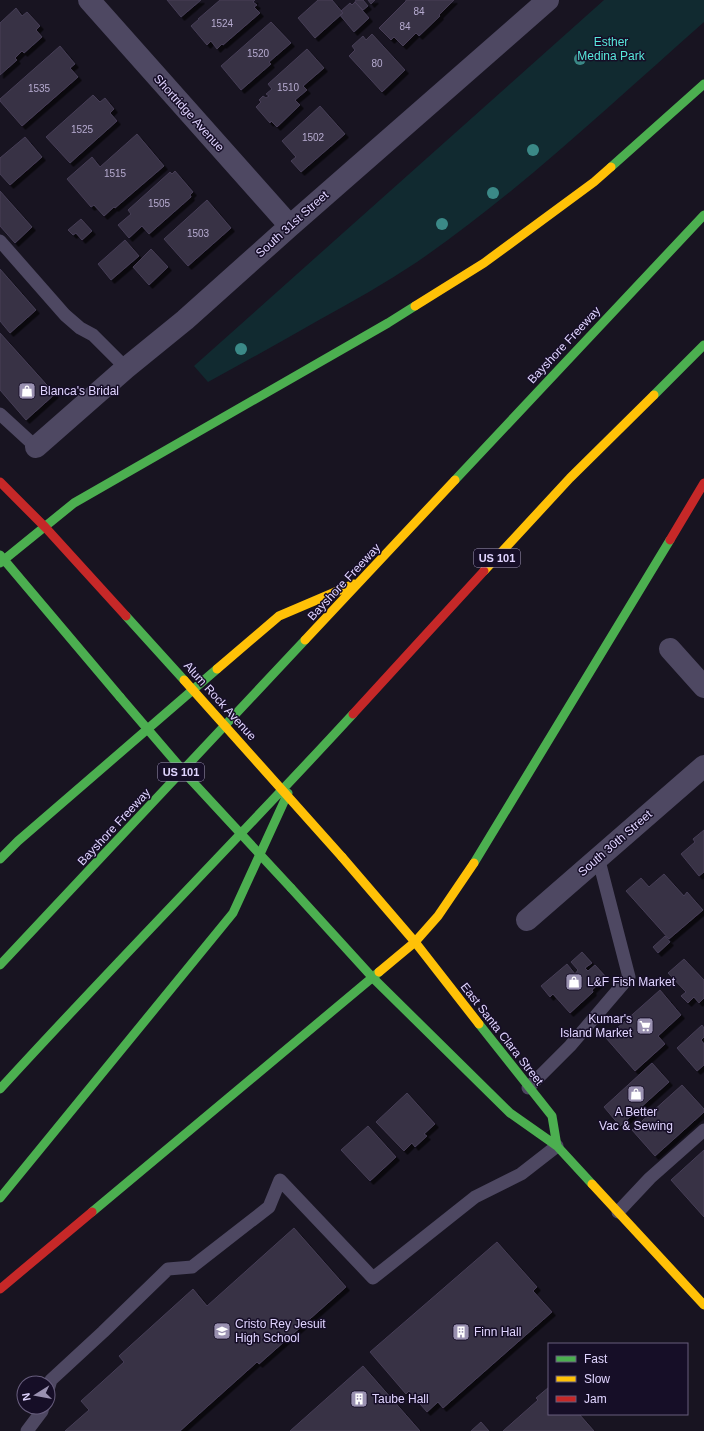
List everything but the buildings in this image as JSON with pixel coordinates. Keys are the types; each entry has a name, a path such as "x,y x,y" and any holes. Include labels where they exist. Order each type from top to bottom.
{"main road":[{"path":"704,84 594,182 484,263 388,323 74,502 45,527 1,559 192,781 373,978 510,1113 557,1146 704,1305"},
{"name":"Bayshore Freeway","path":"0,965 704,215"},
{"name":"US 101","path":"0,1089 67,1016 295,778 570,478 704,344"},
{"name":"Alum Rock Avenue","path":"0,482 45,527 164,657 342,857 415,942"},
{"path":"0,1289 373,978 415,942 438,916 466,876 704,483"},
{"path":"0,859 18,841 279,616 362,580"},
{"path":"0,1198 233,912 295,778"},
{"name":"East Santa Clara Street","path":"415,942 528,1088 552,1116 557,1146"}],"street":[{"name":"Shortridge Avenue","path":"89,0 290,226"},
{"name":"South 31st Street","path":"36,448 126,368 185,320 548,0"},
{"path":"670,648 704,687"},
{"name":"South 30th Street","path":"527,920 704,766"}],"lane":[{"path":"0,241 65,315 80,328 92,334 126,368"},
{"path":"0,414 36,448"},
{"path":"528,1088 570,1046 628,977 598,857"},
{"path":"618,1212 650,1178 704,1130"},
{"path":"56,1375 168,1269 192,1267 268,1206 280,1180 337,1243 372,1278 475,1197 521,1174 557,1146"},
{"path":"27,1431 39,1415"}],"green space":[{"name":"Esther Medina Park","path":"604,0 704,0 704,22 529,176 455,235 381,285 208,382 194,366"}],"traffic: fast":[{"path":"611,167 704,84"},
{"path":"455,480 704,215"},
{"path":"0,563 74,503 388,323 415,306"},
{"path":"654,395 704,345"},
{"path":"474,863 670,540"},
{"path":"0,555 120,697"},
{"path":"126,616 184,680"},
{"path":"0,965 305,640"},
{"path":"0,859 18,841 217,669"},
{"path":"120,697 192,781 291,888"},
{"path":"0,1089 353,714"},
{"path":"0,1198 233,913 288,793"},
{"path":"291,888 373,978 510,1113 557,1146 592,1184"},
{"path":"92,1212 379,972"},
{"path":"479,1024 552,1116 557,1146"}],"traffic: slow":[{"path":"415,306 484,263 594,182 611,167"},
{"path":"484,571 570,478 654,395"},
{"path":"305,640 455,480"},
{"path":"217,669 279,616 354,584"},
{"path":"184,680 342,857"},
{"path":"342,857 415,942 479,1024"},
{"path":"379,972 415,942 438,916 474,863"},
{"path":"592,1184 704,1305"}],"traffic: jam":[{"path":"0,482 45,527 126,616"},
{"path":"670,540 704,483"},
{"path":"353,714 484,571"},
{"path":"0,1289 92,1212"}],"place":[{"name":"Blanca's Bridal","path":"27,391"},
{"name":"L&F Fish Market","path":"574,982"},
{"name":"Kumar's Island Market","path":"645,1026"},
{"name":"A Better Vac & Sewing","path":"636,1094"},
{"name":"Cristo Rey Jesuit High School","path":"222,1331"},
{"name":"Finn Hall","path":"461,1332"},
{"name":"Taube Hall","path":"359,1399"}]}
